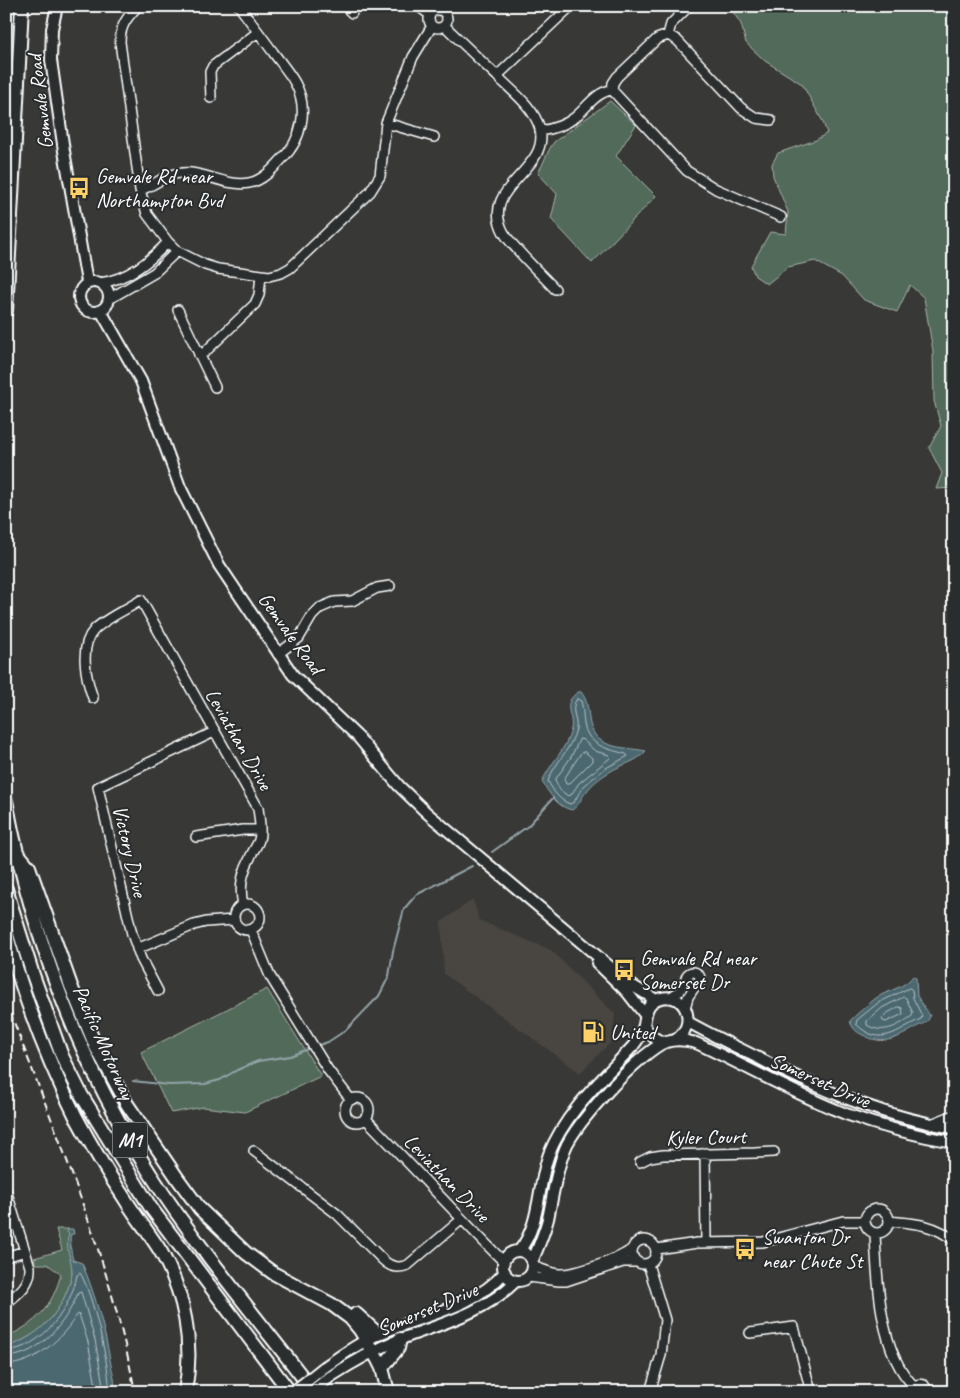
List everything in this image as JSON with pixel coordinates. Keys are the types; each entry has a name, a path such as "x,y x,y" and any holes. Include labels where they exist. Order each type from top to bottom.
{"highway":[{"path":"6,311 22,6"},
{"name":"Pacific Motorway","path":"6,801 16,851 37,930 62,1001 85,1056 121,1126 151,1175 186,1226 312,1392"},
{"path":"16,851 29,867 71,986 96,1047 127,1104 192,1198 212,1223 261,1265 285,1280 311,1293 328,1294 349,1308 372,1337 374,1351 382,1368 388,1392"},
{"name":"Pacific Motorway","path":"6,889 33,975 62,1056 82,1096 151,1208 292,1392"},
{"path":"6,918 11,905"},
{"path":"6,932 16,972 27,1003 64,1093 106,1170 160,1251 176,1284 182,1302 187,1336 188,1364 185,1392"},
{"path":"382,1368 398,1348 400,1339"}],"main road":[{"name":"Gemvale Road","path":"57,6 52,29 52,60 64,151 88,282"},
{"path":"95,281 108,290 109,299 101,311 92,312 85,310 79,303 81,287 88,282 95,281"},
{"name":"Gemvale Road","path":"101,311 141,382 180,487 209,546 293,675 358,737 409,797 642,993 656,1000"},
{"name":"Gemvale Road","path":"566,930 627,992 644,1020"},
{"path":"528,1276 547,1220 557,1173 565,1148 572,1136 580,1124 637,1062 648,1052 684,1033 688,1022 685,1008 681,1003 668,998 656,1000"},
{"name":"Somerset Drive","path":"292,1392 323,1368 372,1337 468,1301 497,1281 511,1254 519,1252 530,1234 546,1164 555,1142 583,1100 634,1046 640,1036 647,1009 656,1000"},
{"name":"Somerset Drive","path":"644,1020 649,1034 654,1038 670,1041 686,1040 696,1043 845,1113 926,1138 954,1142"},
{"name":"Somerset Drive","path":"688,1022 825,1090 873,1109 954,1128"},
{"path":"519,1252 527,1254 533,1264"},
{"path":"504,1267 510,1278 516,1280"},
{"name":"Somerset Drive","path":"312,1392 330,1377 374,1351 400,1339 475,1311 494,1301 516,1280 524,1279 528,1276"}],"street":[{"path":"138,6 124,21 120,37 140,190 147,214 177,251 205,265 218,269 261,275 275,275 290,268 370,192 380,176 386,123 413,57 432,26"},
{"path":"140,190 148,188 168,176 181,172 231,183 249,183 264,176 286,156 294,144 300,131 302,117 302,103 295,83 239,6"},
{"path":"418,6 430,15"},
{"path":"496,76 571,6"},
{"path":"668,35 671,24 689,6"},
{"path":"447,9 448,19 444,26 438,29 432,26 429,21 430,15 436,10 447,9"},
{"path":"444,26 529,108 535,117 540,131 540,144 536,155 505,192 499,214 502,228 510,240 555,289"},
{"path":"211,98 210,72 213,66 258,32"},
{"path":"612,90 613,83 617,77 656,39 668,35 677,40 741,108 756,118 770,120"},
{"path":"540,131 557,128 568,123 601,93 612,90"},
{"path":"612,90 675,159 692,174 716,189 781,217"},
{"path":"386,123 434,136"},
{"path":"100,283 112,281 144,265 168,242"},
{"path":"109,299 154,273 177,251"},
{"path":"199,355 255,304 258,298 261,275"},
{"path":"178,310 214,388"},
{"path":"278,654 299,638 312,616 320,608 334,602 352,601 377,588 390,586"},
{"name":"Leviathan Drive","path":"93,698 86,680 85,668 86,649 90,636 99,626 141,600 258,808 259,840 248,860 242,878 240,895 243,904"},
{"name":"Victory Drive","path":"137,949 98,787 214,732"},
{"path":"196,837 243,830 260,830"},
{"path":"243,904 251,905 259,911 259,922 251,930 240,928 234,920 236,910 243,904"},
{"path":"158,991 137,949 194,925 234,920"},
{"name":"Leviathan Drive","path":"251,930 270,976 328,1070 351,1100"},
{"path":"668,998 680,991 693,969 698,974 700,982 691,990 685,1008"},
{"path":"686,979 690,985 696,985"},
{"name":"Leviathan Drive","path":"360,1099 366,1103 369,1110 365,1118 359,1122 355,1122 348,1117 346,1109 351,1100 360,1099"},
{"path":"931,1124 954,1115"},
{"name":"Leviathan Drive","path":"365,1118 430,1185 504,1267"},
{"path":"254,1151 337,1214 391,1266 408,1265 461,1220"},
{"name":"Kyler Court","path":"640,1162 663,1154 774,1152"},
{"path":"705,1153 706,1242"},
{"path":"6,1190 30,1267 29,1281 6,1303"},
{"path":"874,1209 878,1209 886,1214 889,1221 884,1231 875,1233 867,1228 865,1221 867,1214 874,1209"},
{"path":"656,1249 706,1242 763,1242 843,1221 865,1221"},
{"path":"889,1221 909,1222 933,1228 946,1234 954,1241"},
{"path":"875,1233 877,1290 889,1341 898,1366 913,1389 919,1384 924,1385 928,1392"},
{"path":"528,1276 566,1281 623,1262 648,1264 655,1258 656,1249 652,1242 644,1240 637,1242 623,1256 567,1274 556,1274 533,1264"},
{"path":"632,1249 633,1256 637,1262"},
{"path":"6,1257 25,1251"},
{"path":"648,1264 665,1320 661,1355 650,1392"},
{"path":"750,1333 794,1327 812,1392"}],"shaded area":[{"path":"473,899 479,920 551,950 615,1014 612,1041 580,1073 444,974 441,922"}],"green space":[{"path":"729,6 954,6 954,488 936,489 942,473 929,448 941,426 934,401 933,351 924,298 910,285 897,312 864,300 842,276 815,261 788,267 767,284 755,276 751,266 770,232 786,234 788,212 773,176 772,164 778,153 816,140 827,133 802,84 765,61 746,43 741,24"},
{"path":"610,101 636,125 616,156 656,196 592,263 551,219 557,194 538,173 554,142"},
{"path":"267,989 321,1076 245,1112 203,1107 171,1113 141,1052"},
{"path":"56,1229 69,1229 67,1232 69,1234 72,1272 67,1291 51,1319 35,1333 6,1347 6,1337 35,1320 53,1296 61,1274 47,1264 36,1264 34,1258 62,1250"}],"water":[{"path":"578,692 581,692 586,701 589,718 596,736 609,745 646,751 638,758 602,777 589,788 577,806 572,810 558,803 542,782 569,736 571,724 569,705"},
{"path":"913,976 916,978 917,996 930,1016 927,1021 898,1037 885,1040 871,1039 855,1030 850,1021 855,1016 876,998 901,986"},
{"path":"69,1229 73,1229 74,1234 71,1234 70,1241 73,1260 82,1263 100,1313 114,1378 114,1392 6,1392 6,1347 35,1333 51,1319 67,1291 72,1272 67,1244 69,1234 67,1232"}],"waterway":[{"path":"492,852 528,826 553,798"},
{"path":"319,1045 328,1042 346,1030 379,996 389,976 393,951 404,909 416,895 472,866"},
{"path":"133,1081 169,1085 205,1084 220,1080 258,1061 290,1056 308,1049"}],"railway":[{"path":"6,1001 96,1243 111,1292 135,1392"}],"place":[{"name":"Gemvale Rd near Northampton Bvd","path":"79,188"},
{"name":"Gemvale Rd near Somerset Dr","path":"624,970"},
{"name":"United","path":"593,1032"},
{"name":"Swanton Dr near Chute St","path":"745,1249"}]}
